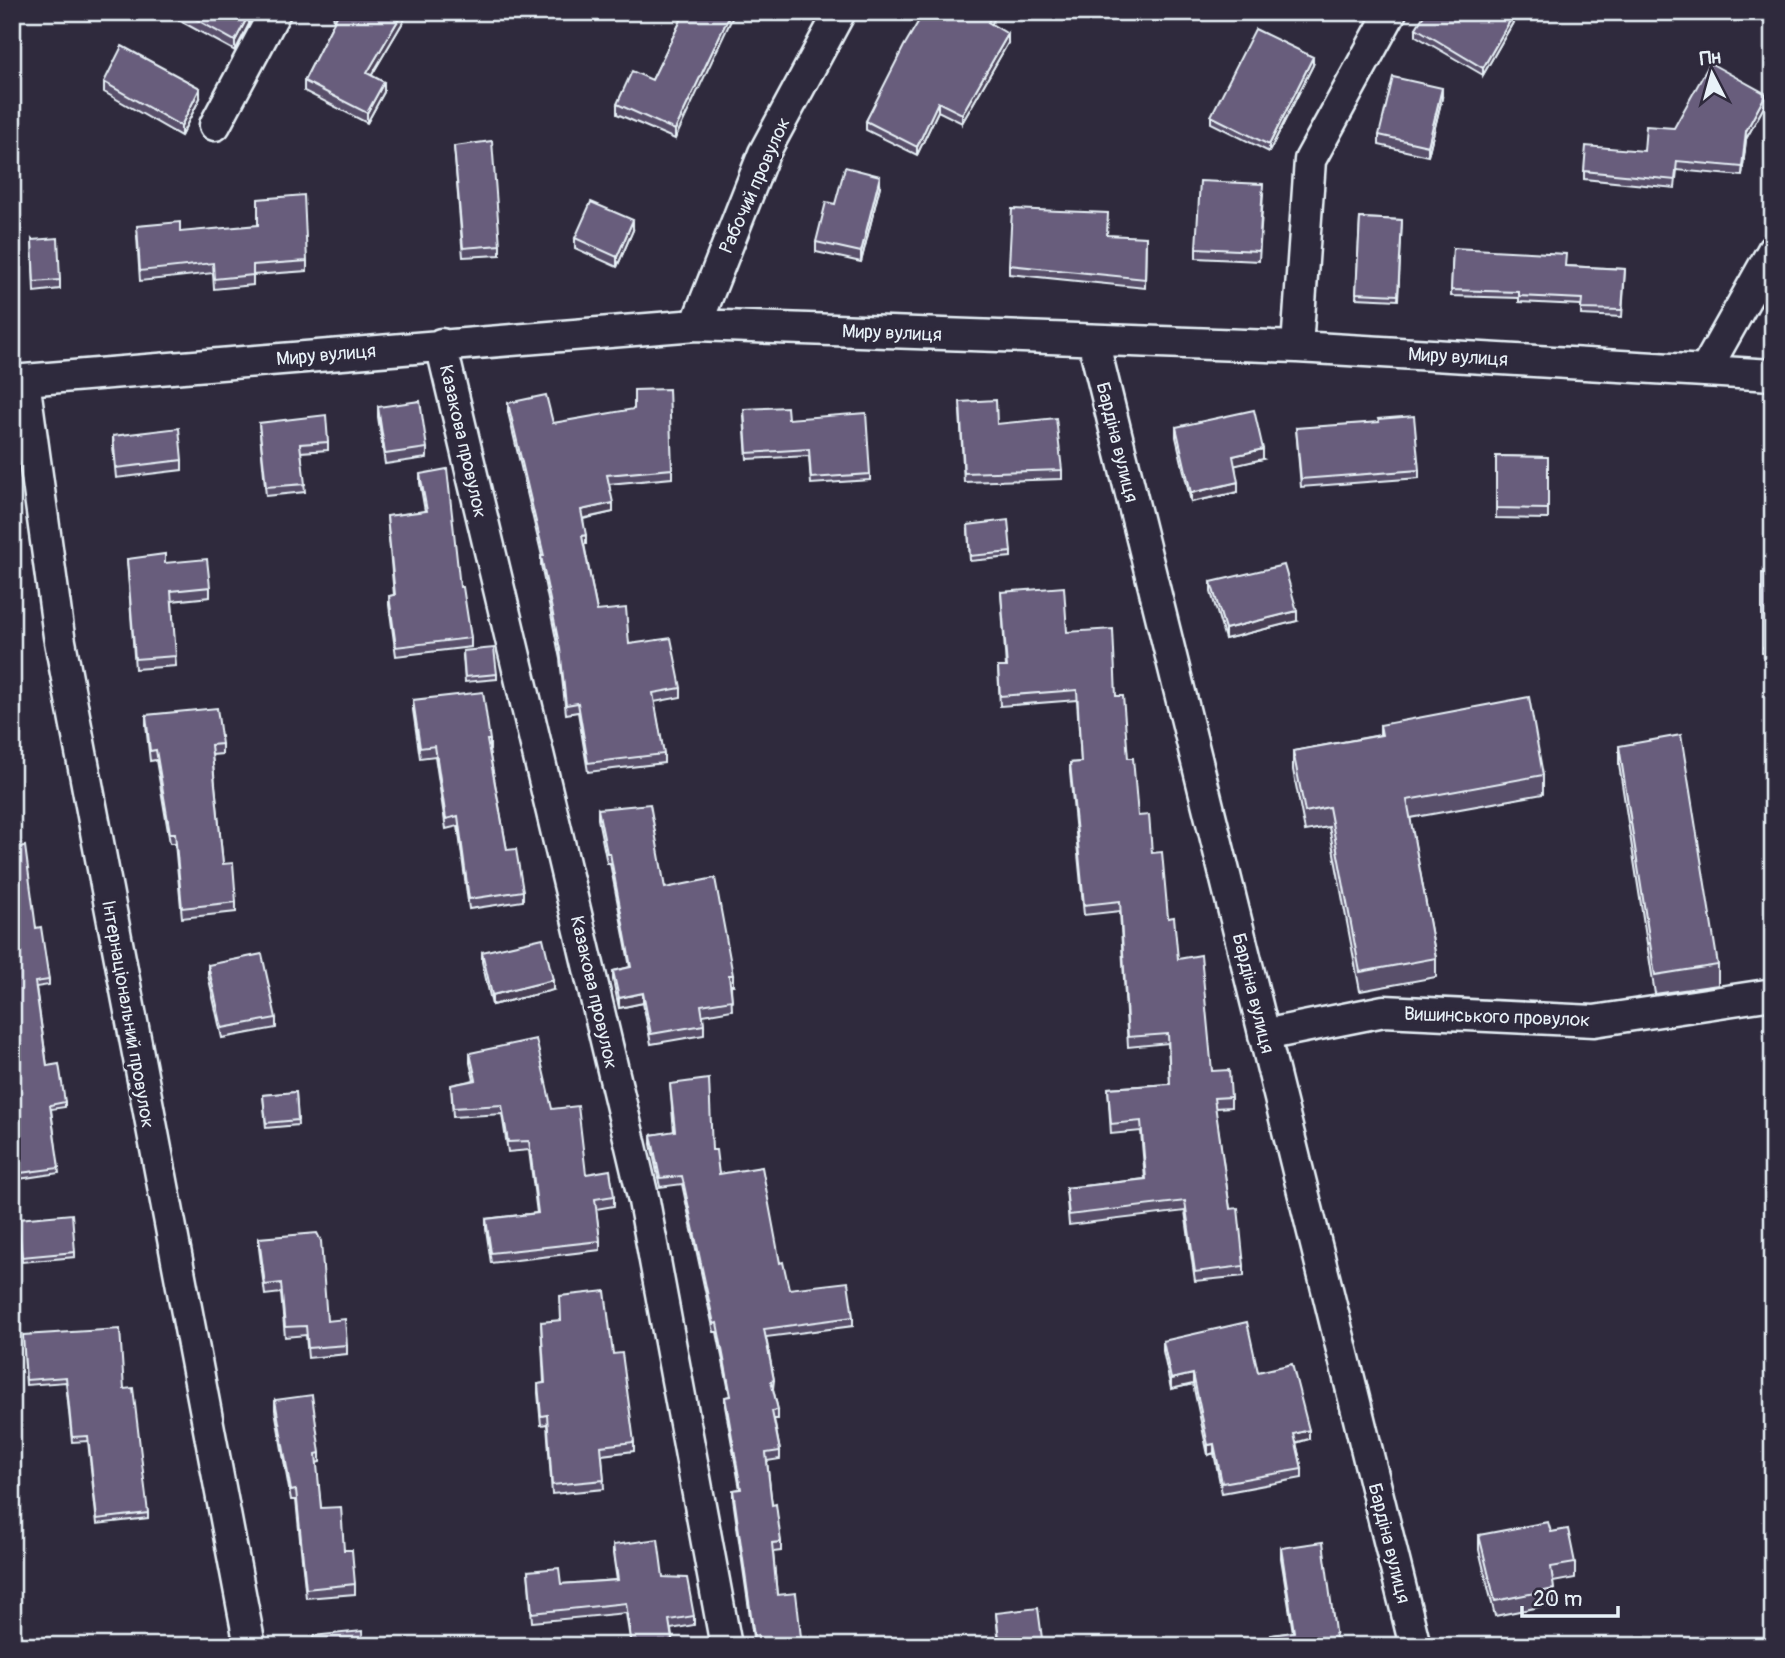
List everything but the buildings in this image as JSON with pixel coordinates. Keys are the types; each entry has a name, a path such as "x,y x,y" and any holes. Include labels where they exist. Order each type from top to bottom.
{"street":[{"path":"215,125 275,12"},
{"name":"Рабочий провулок","path":"696,325 764,153 840,12"},
{"path":"1297,347 1310,160 1391,12"},
{"path":"1705,372 1773,250"},
{"name":"Миру вулиця","path":"18,381 696,325 1297,347 1773,375"},
{"name":"Бардіна вулиця","path":"1093,340 1415,1646"},
{"name":"Казакова провулок","path":"441,344 644,1201 726,1646"},
{"name":"Інтернаціональний провулок","path":"18,381 60,636 250,1646"},
{"name":"Вишинського провулок","path":"1264,1035 1384,1011 1594,1021 1773,994"}]}
